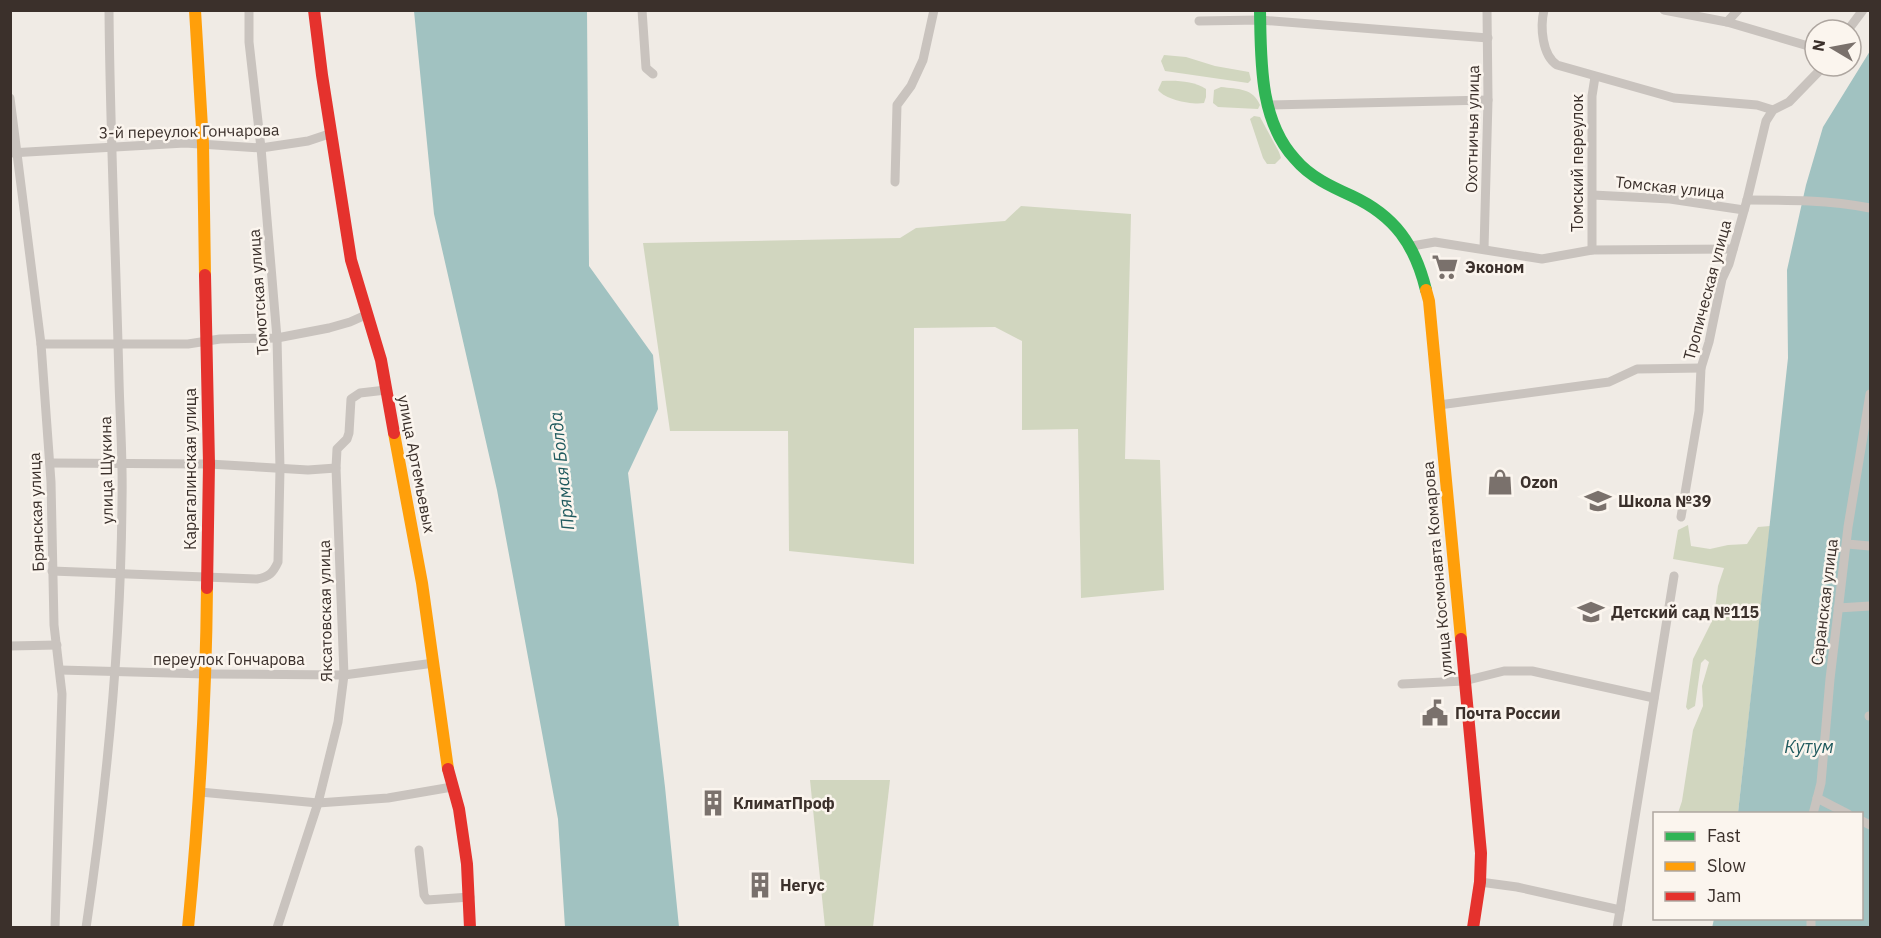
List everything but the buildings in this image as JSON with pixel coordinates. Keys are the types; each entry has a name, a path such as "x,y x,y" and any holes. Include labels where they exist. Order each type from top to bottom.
{"street":[{"name":"улица Щукина","path":"86,927 104,793 121,573 122,462 111,147 109,10"},
{"name":"Карагалинская улица","path":"188,927 200,792 206,674 209,464 203,144 195,10"},
{"name":"Томотская улица","path":"207,577 257,579 267,577 273,572 279,551 277,338 261,148 249,42 249,10"},
{"name":"улица Артемьевых","path":"314,10 351,260 368,314 386,390 422,583 452,787 459,809 470,897 470,927"},
{"path":"642,10 646,68 653,74"},
{"path":"895,182 897,105 911,86 923,60 934,11 929,10"},
{"name":"Охотничья улица","path":"1484,249 1488,10"},
{"path":"1544,10 1542,29 1546,53 1551,62 1595,77 1674,98 1757,105 1773,110 1789,102 1812,78"},
{"path":"1664,10 1727,22 1803,44"},
{"path":"1727,22 1738,10"},
{"path":"1199,21 1260,15 1488,38"},
{"name":"улица Космонавта Комарова","path":"1260,15 1267,105 1283,143 1297,162 1314,175 1372,207 1396,227 1412,246 1422,268 1429,301 1481,853 1480,882 1473,927"},
{"name":"Томский переулок","path":"1592,250 1592,96 1595,77"},
{"name":"Брянская улица","path":"10,98 14,152 41,344 50,463 54,625 60,670 61,705 56,927"},
{"path":"1267,105 1488,100"},
{"name":"Тропическая улица","path":"1681,517 1699,411 1701,368 1709,342 1722,279 1747,200 1766,121 1773,110"},
{"name":"3-й переулок Гончарова","path":"14,152 203,144 261,148 308,141 332,133"},
{"name":"Томская улица","path":"1593,195 1670,199 1744,210"},
{"path":"1747,200 1844,202 1870,208"},
{"path":"1412,246 1435,242 1542,259 1558,258 1592,250 1733,249"},
{"path":"41,344 118,345 277,338 329,328 368,314"},
{"path":"1438,405 1609,382 1637,369 1701,368"},
{"name":"Яксатовская улица","path":"277,927 318,803 338,722 344,675 337,449 347,439 349,433 351,399 360,393 386,390"},
{"name":"Саранская улица","path":"1813,812 1821,783 1838,608 1870,394"},
{"path":"50,463 209,464 308,470 336,468"},
{"path":"1847,544 1870,546"},
{"path":"52,571 207,577"},
{"path":"1617,927 1674,576"},
{"path":"1838,608 1870,606"},
{"path":"10,646 57,645"},
{"name":"переулок Гончарова","path":"60,670 115,673 344,675 434,663"},
{"path":"1402,684 1464,681 1518,670 1532,671 1654,698"},
{"path":"200,792 318,803 388,798 452,787"},
{"path":"1817,798 1846,812"},
{"path":"419,850 424,895 427,900 470,897"},
{"path":"1480,882 1517,887 1620,910"}],"green space":[{"path":"1164,55 1186,57 1215,66 1249,72 1251,80 1248,83 1165,71 1161,61"},
{"path":"1162,81 1185,82 1201,86 1206,89 1204,103 1186,102 1167,97 1158,90"},
{"path":"1221,87 1249,92 1257,99 1260,105 1258,109 1218,107 1213,103 1214,90"},
{"path":"1254,116 1260,117 1279,152 1281,158 1275,164 1267,164 1263,158 1250,119"},
{"path":"1021,206 1131,214 1125,459 1160,460 1164,590 1081,598 1078,429 1022,430 1022,341 995,327 914,328 914,564 789,551 788,431 670,431 643,243 900,238 916,228 1005,221"},
{"path":"1688,525 1691,546 1710,549 1747,544 1758,527 1770,526 1738,812 1678,812 1693,730 1703,706 1702,686 1709,662 1705,659 1701,663 1695,706 1688,710 1686,707 1693,659 1714,617 1718,586 1724,568 1673,559 1678,530"},
{"path":"810,780 890,780 873,927 825,927"}],"water":[{"name":"Прямая Болда","path":"414,11 587,11 589,266 653,355 658,409 628,473 679,927 565,927 558,819 497,490 434,214"},
{"name":"Кутум","path":"1870,51 1870,927 1712,928 1714,920 1863,920 1863,812 1738,812 1788,358 1787,270 1806,185 1823,127 1853,78 1863,78 1863,62"}],"traffic: fast":[{"path":"1260,10 1264,89 1274,126 1283,143 1295,159 1314,176 1367,204 1391,223 1401,234 1416,259 1426,290"}],"traffic: slow":[{"path":"195,10 203,144 205,275"},
{"path":"1426,290 1429,301 1461,639"},
{"path":"394,433 422,583 448,769"},
{"path":"188,928 201,758 207,588"}],"traffic: jam":[{"path":"314,10 351,260 381,360 394,433"},
{"path":"205,275 209,464 207,588"},
{"path":"1461,639 1481,853 1480,882 1473,928"},
{"path":"448,769 459,809 467,864 470,928"}],"place":[{"name":"Эконом","path":"1445,267"},
{"name":"Ozon","path":"1500,482"},
{"name":"Школа №39","path":"1598,501"},
{"name":"Детский сад №115","path":"1591,612"},
{"name":"Почта России","path":"1435,713"},
{"name":"КлиматПроф","path":"713,803"},
{"name":"Негус","path":"760,885"}]}
